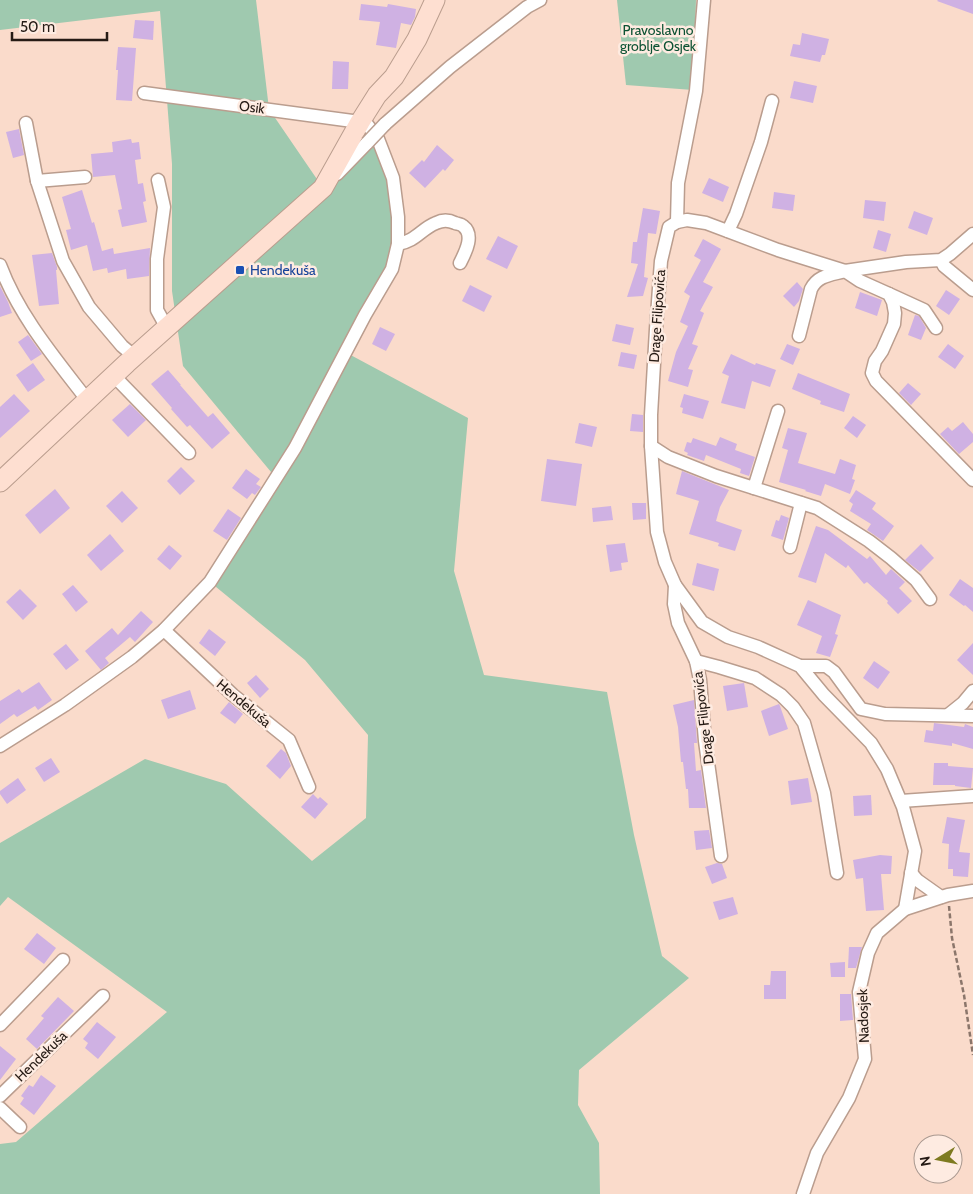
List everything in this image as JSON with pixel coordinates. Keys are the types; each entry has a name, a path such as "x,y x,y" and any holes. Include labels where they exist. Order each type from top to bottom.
{"main road":[{"path":"0,482 114,376 323,188 377,95 394,77 416,39 435,0"}],"street":[{"path":"323,188 385,124 450,67 527,7 540,0"},
{"path":"704,0 696,91 678,183 678,222 687,220 706,223 778,250 845,270 860,281 924,310 936,328"},
{"name":"Osik","path":"144,93 362,119"},
{"path":"728,230 736,214 761,142 772,101"},
{"path":"0,746 65,705 124,663 164,630 210,582 295,448 365,315 392,269 398,244 398,217 393,178 378,139 362,119"},
{"path":"26,123 38,181 63,261 89,307 122,346 135,357"},
{"path":"38,181 85,177"},
{"path":"158,180 164,207 157,259 157,310 167,328"},
{"path":"398,244 407,243 435,223 451,221 463,226 468,236 468,246 460,263"},
{"name":"Drage Filipovića","path":"678,222 669,227 661,261 651,415 651,446 658,532 665,562 675,585 702,622 728,637 800,666 826,666 834,672 861,709 885,714 973,716"},
{"path":"799,336 811,289 814,282 820,278 845,270 906,262 941,260 973,234"},
{"path":"941,260 944,266 973,290"},
{"path":"0,265 20,308 43,343 88,401"},
{"path":"889,294 894,302 894,324 882,352 875,361 872,373 876,380 973,480"},
{"path":"114,376 190,453"},
{"path":"754,488 778,411"},
{"path":"651,446 668,457 716,476 817,508 870,541 916,580 930,599"},
{"path":"790,547 801,503"},
{"name":"Drage Filipovića","path":"675,585 674,604 678,624 696,661 700,680 705,740 721,856"},
{"name":"Hendekuša","path":"164,630 233,695 289,740 309,787"},
{"path":"696,661 755,678 781,695 804,723 824,793 837,873"},
{"name":"Drage Filipovića","path":"800,666 824,695 871,743 888,769 901,801 915,851 905,909"},
{"path":"948,715 963,704 973,691"},
{"path":"901,801 973,796"},
{"path":"911,874 917,880 944,896"},
{"name":"Nadosjek","path":"803,1194 817,1153 849,1098 865,1059 859,992 868,953 877,933 905,909 944,896 973,892"},
{"path":"0,1025 62,960"},
{"name":"Hendekuša","path":"0,1096 104,996"},
{"path":"0,1108 20,1127"}],"path":[{"path":"944,896 964,995 973,1055"}],"green space":[{"path":"0,0 256,0 269,109 323,188 378,139 393,178 398,244 345,352 468,418 454,571 484,675 607,692 634,835 662,956 689,978 579,1070 578,1105 599,1143 600,1194 0,1194 0,1144 16,1142 167,1012 8,897 0,906 0,843 145,759 226,784 312,861 366,818 368,735 305,660 210,582 276,478 183,366 172,291 172,164 160,11 0,30"},
{"name":"Pravoslavno groblje Osjek","path":"617,0 696,0 693,90 626,85"}],"building":[{"path":"973,0 973,14 937,1"},
{"path":"361,4 387,7 388,4 416,9 411,25 401,23 396,48 376,45 380,22 359,20"},
{"path":"135,20 154,21 153,40 133,38"},
{"path":"802,33 829,39 825,55 822,55 820,62 790,56 793,44 800,45"},
{"path":"118,47 136,48 132,101 116,100"},
{"path":"333,61 349,62 348,89 332,89"},
{"path":"794,81 817,86 813,103 790,98"},
{"path":"19,129 24,155 13,158 6,132"},
{"path":"131,139 132,143 139,142 141,159 135,160 138,184 143,183 146,201 143,202 147,222 122,227 118,210 122,209 115,175 93,177 91,154 113,152 112,142"},
{"path":"437,145 454,160 445,171 443,169 425,188 409,173 422,160 424,162"},
{"path":"709,178 729,187 723,202 702,193"},
{"path":"82,190 102,251 113,248 114,254 150,248 149,276 127,279 126,269 108,273 107,268 93,271 87,245 71,250 66,230 71,229 62,197"},
{"path":"774,192 795,195 793,211 772,208"},
{"path":"865,200 886,202 884,221 863,218"},
{"path":"643,208 660,211 656,234 648,233 644,277 648,278 643,296 627,297 638,264 631,263 633,242 637,242"},
{"path":"914,211 933,218 927,235 908,228"},
{"path":"878,230 891,234 886,252 873,248"},
{"path":"498,236 518,246 507,269 486,259"},
{"path":"703,239 721,249 703,282 713,287 700,311 704,313 692,344 698,346 688,369 693,370 688,387 668,381 676,352 688,326 680,322 690,296 684,292 701,260 694,256"},
{"path":"52,253 57,267 59,304 39,306 32,255"},
{"path":"797,282 803,289 799,301 794,307 783,296"},
{"path":"470,285 492,296 484,312 462,301"},
{"path":"0,286 12,313 0,317"},
{"path":"946,290 960,299 949,315 936,306"},
{"path":"860,292 882,300 877,316 855,308"},
{"path":"915,315 919,316 926,328 921,340 908,335"},
{"path":"616,324 634,328 630,345 612,341"},
{"path":"380,327 395,334 386,351 372,344"},
{"path":"28,335 42,354 31,361 18,342"},
{"path":"787,344 800,349 793,365 780,359"},
{"path":"948,344 964,356 955,369 938,357"},
{"path":"621,352 637,355 634,369 618,366"},
{"path":"731,354 755,365 756,363 776,370 770,387 752,381 745,409 721,403 729,376 722,373"},
{"path":"33,363 45,380 28,392 16,375"},
{"path":"168,370 208,417 213,413 230,433 212,449 190,425 187,427 151,384"},
{"path":"798,373 850,394 844,412 820,404 821,401 792,389"},
{"path":"908,383 921,394 911,405 899,393"},
{"path":"14,394 30,411 0,438 0,407"},
{"path":"684,394 709,401 703,419 682,413 683,408 680,407"},
{"path":"130,404 146,420 128,437 112,420"},
{"path":"632,414 643,415 643,432 630,431"},
{"path":"853,416 866,425 857,438 844,428"},
{"path":"963,422 973,434 973,442 959,454 940,434 948,427 952,431"},
{"path":"579,423 597,427 592,447 575,443"},
{"path":"788,428 807,433 798,463 835,474 840,459 856,465 852,479 855,480 850,494 825,484 821,496 779,482 788,450 782,448"},
{"path":"720,437 737,444 735,450 755,457 749,476 740,473 741,469 706,455 704,461 687,455 688,453 684,451 687,442 691,443 693,438 716,446"},
{"path":"547,459 582,464 576,506 541,501"},
{"path":"181,467 195,481 180,495 167,481"},
{"path":"246,469 260,479 256,484 261,487 255,495 252,493 247,499 232,488"},
{"path":"682,471 729,490 720,507 716,521 742,530 735,551 718,546 719,543 689,534 699,501 676,494"},
{"path":"55,489 70,508 40,534 25,515"},
{"path":"856,490 876,503 872,509 894,526 883,541 867,530 871,524 850,511 853,504 849,501"},
{"path":"122,491 138,508 122,523 106,506"},
{"path":"632,503 646,503 646,519 633,520"},
{"path":"611,506 613,520 593,522 592,508"},
{"path":"228,509 241,518 227,540 213,531"},
{"path":"781,515 789,518 783,540 771,536 776,520 779,521"},
{"path":"816,526 828,530 867,559 870,556 886,575 891,569 905,582 899,588 912,601 898,614 887,603 888,601 867,582 864,584 848,565 846,568 825,553 816,583 798,577"},
{"path":"110,534 124,551 101,571 87,555"},
{"path":"625,543 628,562 621,563 622,570 610,572 606,545"},
{"path":"921,544 934,558 920,572 905,560"},
{"path":"169,545 182,556 170,570 157,559"},
{"path":"697,563 719,569 714,591 692,585"},
{"path":"960,579 973,588 973,612 949,595"},
{"path":"73,585 88,602 76,612 62,594"},
{"path":"20,589 37,606 23,620 6,602"},
{"path":"808,600 841,615 835,634 838,635 830,657 816,653 822,636 797,625"},
{"path":"141,611 153,622 135,642 130,637 105,658 109,663 101,670 85,651 112,628 118,635"},
{"path":"209,629 226,642 215,656 199,643"},
{"path":"973,643 973,675 957,660"},
{"path":"66,644 79,660 66,670 53,654"},
{"path":"874,661 890,672 878,689 863,678"},
{"path":"256,675 269,689 260,698 247,683"},
{"path":"39,682 52,700 38,710 35,706 17,717 14,714 0,724 0,701 19,689 22,693"},
{"path":"744,683 748,707 727,711 723,686"},
{"path":"190,690 196,709 168,719 161,700"},
{"path":"694,700 697,743 694,743 696,771 701,770 706,808 689,808 688,789 686,789 683,762 681,762 678,727 673,705"},
{"path":"229,702 243,714 235,724 220,713"},
{"path":"779,704 788,729 769,736 761,711"},
{"path":"934,723 964,727 965,724 973,727 973,749 952,743 952,746 924,742 926,730 933,731"},
{"path":"281,749 286,753 291,766 280,779 266,766"},
{"path":"51,758 60,772 44,782 35,768"},
{"path":"934,763 948,763 948,766 973,768 971,788 955,785 933,785"},
{"path":"18,778 26,790 7,804 0,791"},
{"path":"808,778 812,802 791,805 788,781"},
{"path":"313,794 328,804 315,819 301,807"},
{"path":"871,795 872,815 854,816 853,796"},
{"path":"947,817 965,820 959,852 970,853 968,877 953,876 953,869 948,869 949,844 942,843"},
{"path":"709,830 712,848 696,850 694,831"},
{"path":"880,855 892,856 891,874 881,874 884,910 866,911 863,878 856,879 853,860"},
{"path":"717,863 722,864 727,878 712,884 705,867"},
{"path":"733,897 738,914 719,920 713,902"},
{"path":"37,933 56,948 44,964 24,949"},
{"path":"849,947 862,947 856,968 848,968"},
{"path":"845,962 845,977 831,977 830,963"},
{"path":"771,971 786,971 786,999 764,999 764,985 770,985"},
{"path":"840,994 851,994 853,1020 840,1021"},
{"path":"58,997 74,1011 37,1049 26,1039 44,1018 41,1016"},
{"path":"97,1022 116,1037 98,1059 85,1048 88,1043 83,1039"},
{"path":"0,1046 16,1059 0,1080"},
{"path":"41,1075 56,1086 34,1115 20,1104 24,1098 21,1096 29,1085 33,1087"}],"place":[{"name":"Hendekuša","path":"240,270"}]}
